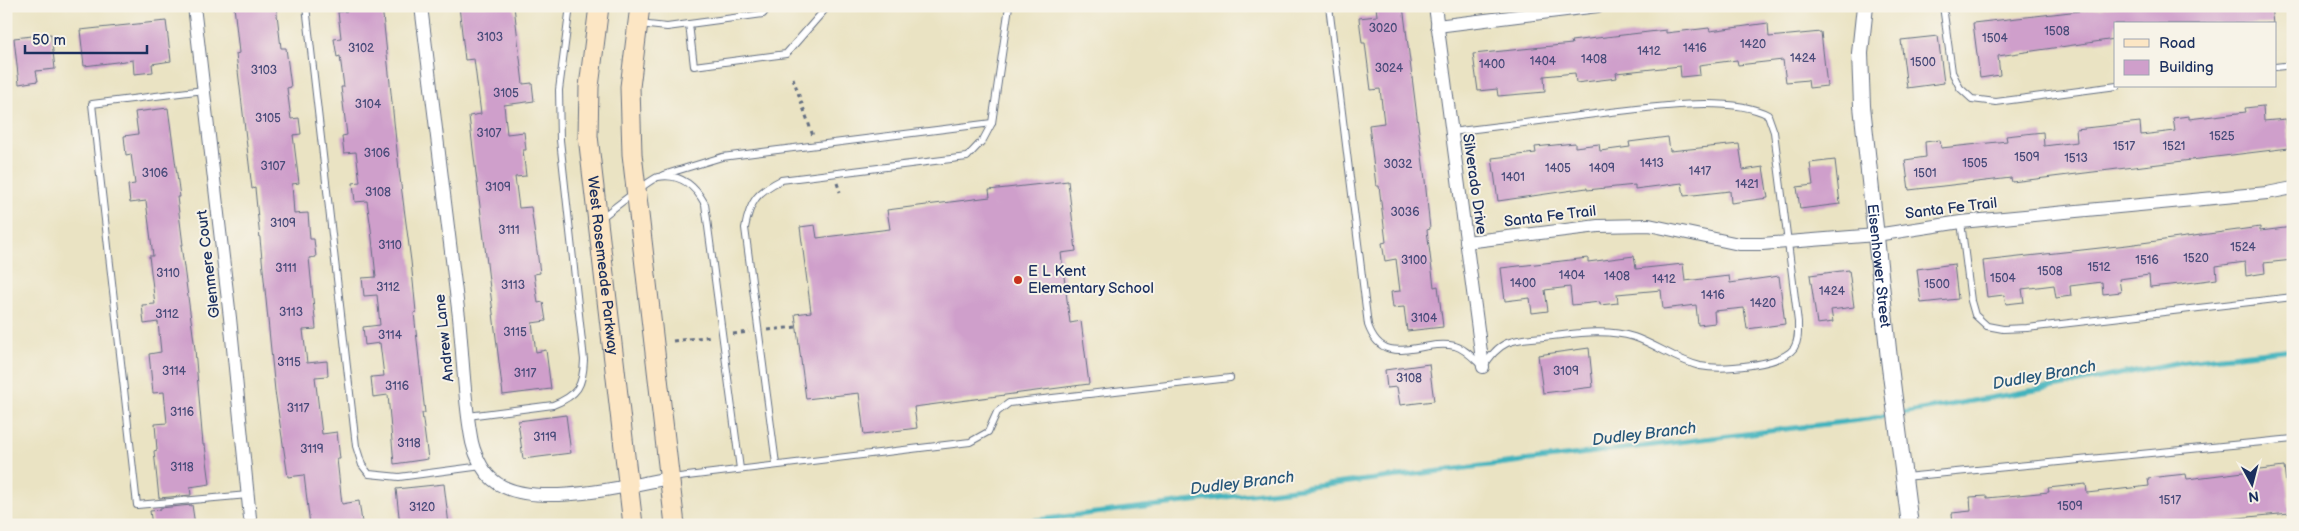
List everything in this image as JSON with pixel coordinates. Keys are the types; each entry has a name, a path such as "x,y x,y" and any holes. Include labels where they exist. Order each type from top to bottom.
{"main road":[{"name":"West Rosemeade Parkway","path":"599,6 589,87 588,136 632,516"},
{"path":"639,15 630,87 636,192 675,525"}],"street":[{"name":"Glenmere Court","path":"194,6 230,318 250,518"},
{"name":"Andrew Lane","path":"421,6 458,308 471,439 482,466 493,480 523,494 552,495 630,486 669,478"},
{"name":"Silverado Drive","path":"1435,6 1483,366"},
{"path":"1437,26 1598,6"},
{"name":"Eisenhower Street","path":"1864,6 1860,53 1862,106 1889,358 1910,525"},
{"name":"Santa Fe Trail","path":"1466,242 1598,226 1648,225 1738,244 1786,242 1876,235 1961,222 2267,193 2293,188"}],"lane":[{"path":"306,6 356,446 362,465 369,474 399,477 482,466"},
{"path":"468,416 553,406 566,400 578,390 584,376 584,360 560,140 560,90 570,6"},
{"path":"639,15 667,27 762,14 769,6"},
{"path":"690,24 694,66 731,62 786,54 828,6"},
{"path":"776,464 745,228 749,209 762,190 782,180 967,157 983,140 992,123 1009,6"},
{"path":"1328,6 1368,325 1371,335 1382,347 1396,351 1442,345 1454,346 1465,351 1483,366 1495,351 1505,344 1518,340 1613,332 1634,337 1701,366 1726,367 1780,358 1794,348 1798,340 1798,322 1786,242 1772,122 1768,114 1758,109 1723,105 1686,104 1451,132"},
{"path":"1943,6 1952,72 1960,88 1972,99 1996,102 2114,86"},
{"path":"2276,67 2293,65"},
{"path":"204,90 92,104 136,505 248,495"},
{"path":"598,220 657,177 722,157 992,123"},
{"path":"657,177 684,179 698,192 705,204 740,469"},
{"path":"1961,222 1971,301 1975,315 1987,326 2003,330 2293,297"},
{"path":"669,478 970,442 988,432 997,412 1009,403 1230,378"},
{"path":"1904,469 2293,439"}],"building":[{"path":"234,6 276,6 281,48 286,48 291,87 287,88 291,119 299,118 301,134 293,135 299,183 292,184 294,214 308,213 310,239 314,239 316,257 309,258 316,329 303,330 307,363 327,361 328,376 315,377 322,434 337,432 340,459 337,459 342,504 359,501 362,522 310,525 304,475 288,477 275,391 255,188 252,189 236,54 239,53"},
{"path":"347,6 382,6 399,170 411,261 416,312 414,313 425,413 422,413 428,459 394,464 388,395 373,397 371,377 384,376 380,343 365,345 363,327 380,325 377,295 364,296 362,278 376,277 367,201 355,202 353,183 360,182 356,152 344,153 342,136 347,135 341,87 344,87 340,56 337,57 334,39 341,38 338,12 348,11"},
{"path":"459,6 514,6 523,84 532,83 534,101 504,105 507,134 524,132 526,150 523,150 526,176 515,177 519,208 531,207 540,273 534,274 538,303 543,302 546,321 532,323 536,352 546,350 551,389 503,395 469,116 481,114 474,59 465,60"},
{"path":"1376,6 1403,6 1425,180 1430,229 1427,230 1434,287 1438,286 1443,327 1407,331 1404,307 1393,308 1391,292 1400,291 1396,259 1385,261 1382,243 1386,242 1379,186 1376,186 1369,125 1384,123 1380,89 1371,90 1365,43 1362,43 1359,18 1377,16"},
{"path":"2124,6 2271,6 2273,22 2114,22 2114,39 1998,56 2000,75 1980,78 1973,23"},
{"path":"166,21 171,61 152,64 153,72 134,74 133,60 84,66 80,30"},
{"path":"1768,23 1769,37 1821,32 1827,86 1809,88 1808,80 1786,82 1783,60 1738,65 1737,60 1699,65 1700,75 1681,77 1680,66 1616,73 1617,78 1576,83 1575,73 1544,76 1545,92 1498,96 1497,89 1478,91 1473,54 1572,44 1571,41 1666,30 1666,33 1709,28 1710,31"},
{"path":"51,34 55,69 36,71 38,81 19,84 14,38"},
{"path":"1938,36 1944,83 1907,88 1901,40"},
{"path":"2263,106 2264,121 2286,119 2289,148 2012,182 2011,178 1909,190 1905,160 1926,157 1925,142 1940,140 1941,148 2007,141 2006,136 2043,132 2044,146 2077,142 2076,129 2140,122 2141,135 2175,131 2173,118 2189,116 2189,119 2246,112 2245,108"},
{"path":"168,108 180,197 177,197 183,245 181,245 195,349 203,445 205,445 210,484 190,487 191,495 159,498 154,451 157,450 155,424 167,423 164,392 153,393 149,354 161,352 158,322 144,324 142,305 155,304 149,256 153,256 146,201 130,203 128,185 135,184 131,154 126,155 124,136 138,134 135,112"},
{"path":"1668,137 1670,151 1739,144 1743,170 1763,167 1768,198 1731,203 1730,191 1684,196 1682,183 1635,189 1635,185 1587,190 1587,188 1498,201 1492,158 1536,153 1535,147 1575,143 1575,147 1599,144 1600,151 1630,147 1629,142"},
{"path":"1835,160 1840,204 1800,209 1797,187 1813,185 1810,163"},
{"path":"1068,181 1076,251 1061,253 1070,323 1081,321 1089,384 914,407 917,428 864,435 859,393 806,399 795,314 811,312 800,227 815,225 817,238 890,229 887,210 990,197 989,190"},
{"path":"2260,227 2260,231 2293,227 2293,260 2264,263 2265,273 2246,276 2245,262 2216,266 2217,279 2180,284 2150,287 2149,275 2119,279 2121,292 2103,294 2102,282 2070,286 2071,296 2056,298 2054,285 2022,289 2024,302 2006,304 2004,295 1987,297 1983,261 2127,245"},
{"path":"1634,256 1636,269 1683,264 1685,281 1729,276 1730,283 1779,276 1785,324 1747,329 1744,308 1714,311 1715,323 1698,325 1696,305 1663,309 1661,290 1617,294 1618,303 1600,305 1600,302 1572,305 1570,287 1545,290 1548,311 1532,313 1530,298 1505,301 1501,268 1588,258 1588,262"},
{"path":"1954,264 1958,299 1921,303 1917,269"},
{"path":"1849,270 1854,307 1831,310 1833,322 1817,324 1810,275"},
{"path":"1589,348 1593,387 1543,393 1538,355"},
{"path":"1429,364 1434,401 1400,405 1397,387 1387,388 1385,370"},
{"path":"566,415 571,453 523,459 518,421"},
{"path":"2284,467 2290,513 2165,525 1953,525 1952,513 1971,511 1970,497 1987,496 1987,498 2049,492 2048,488 2086,484 2087,493 2149,486 2148,478 2186,474 2187,479"},
{"path":"444,484 449,525 400,525 396,489"},
{"path":"192,505 195,525 152,525 150,511 160,510 160,508"}],"waterway":[{"name":"Dudley Branch","path":"996,525 1868,419 2059,386 2186,361 2293,349"}],"place":[{"name":"E L Kent Elementary School","path":"1018,280"}]}
